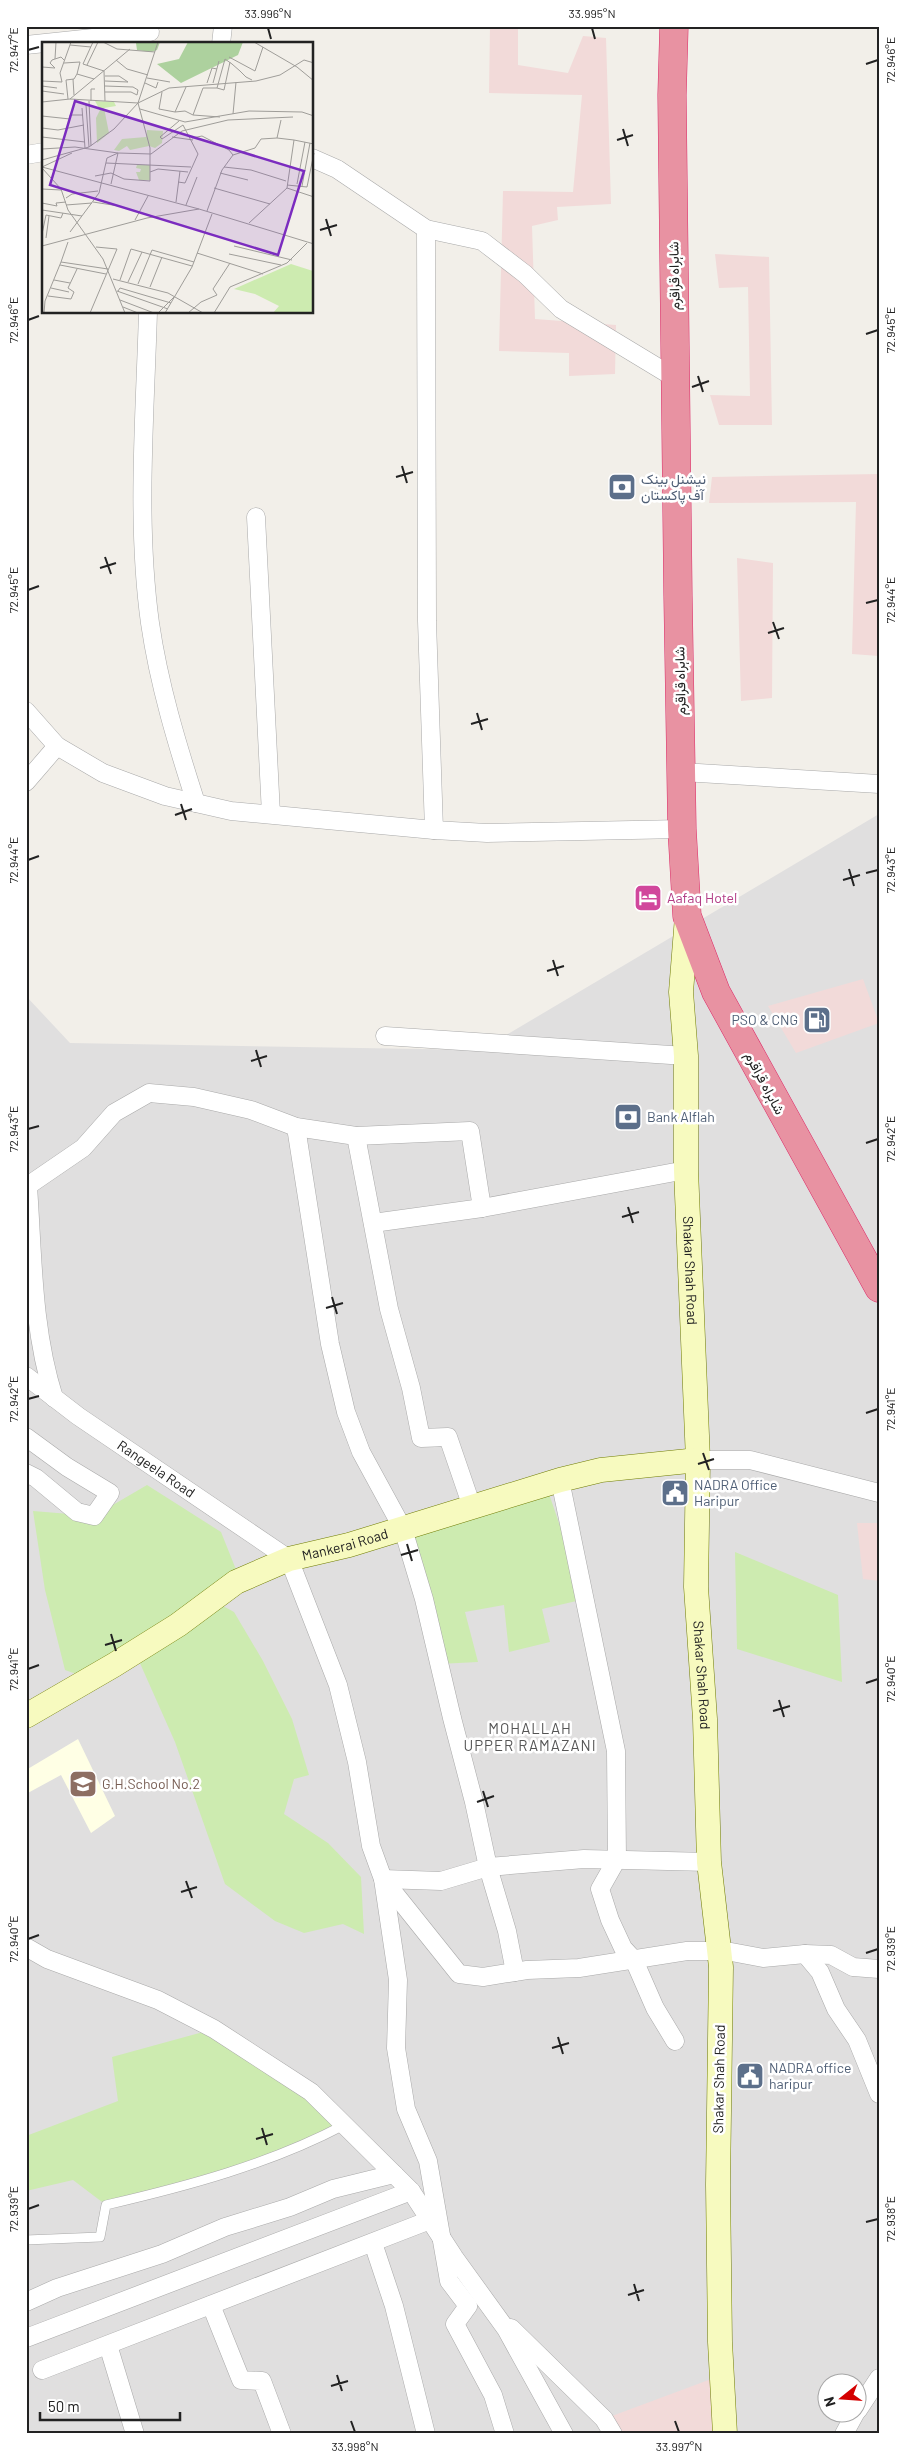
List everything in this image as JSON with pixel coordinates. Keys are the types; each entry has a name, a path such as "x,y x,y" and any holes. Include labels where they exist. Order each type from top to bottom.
{"highway":[{"name":"شاہراہ قراقرم","path":"674,26 672,95 675,378 682,830 687,916 716,992 879,1288"}],"main road":[{"name":"Shakar Shah Road","path":"687,916 681,992 686,1056 686,1170 698,1460 696,1587 705,1719 709,1862 719,1951 720,2342 725,2434"},
{"name":"Mankerai Road","path":"26,1716 114,1666 178,1625 236,1582 289,1559 349,1545 560,1480 601,1470 698,1460"}],"street":[{"path":"221,42 224,26"},
{"path":"60,42 150,34"},
{"path":"26,45 42,44"},
{"path":"26,155 42,152"},
{"path":"314,159 337,169 426,228 482,242 525,274 561,309 675,378"},
{"path":"426,228 427,621 434,830"},
{"path":"148,314 142,523 150,624 170,721 196,803"},
{"path":"256,517 271,814"},
{"path":"26,711 57,746 103,773 165,796 231,811 434,830 487,833 682,830"},
{"path":"26,782 57,746"},
{"path":"682,772 879,784"},
{"path":"385,1036 686,1056"},
{"path":"54,1398 43,1362 34,1304 27,1187 83,1148 114,1113 149,1093 194,1097 251,1110 296,1127 356,1136 470,1131 482,1208"},
{"path":"296,1127 330,1344 346,1412 361,1452 402,1528 424,1599 488,1867 507,1931 515,1972"},
{"path":"356,1136 389,1309 421,1438 448,1437 472,1507"},
{"path":"373,1223 482,1208 686,1170"},
{"name":"Rangeela Road","path":"26,1376 78,1416 289,1559"},
{"path":"26,1437 110,1493 94,1516 76,1512 36,1478 26,1473"},
{"path":"698,1460 750,1460 879,1493"},
{"path":"560,1480 616,1752 617,1859 600,1888 610,1920 623,1948 634,1960 655,2008 675,2041"},
{"path":"289,1559 338,1685 357,1762 371,1846 384,1880 398,1980 396,2048 406,2109 428,2160 449,2281 468,2306 455,2324 493,2395 505,2434"},
{"path":"384,1880 442,1882 488,1867 584,1859 709,1862"},
{"path":"384,1880 459,1974 482,1976 579,1968 687,1951 719,1951 763,1958 806,1954 831,1956 853,1967 879,1969"},
{"path":"26,1947 47,1959 158,2000 214,2029 311,2092 411,2191 506,2328 564,2434"},
{"path":"806,1954 820,1972 836,2009 857,2040 879,2094"},
{"path":"26,2302 57,2288 162,2254 225,2227 290,2207 333,2190 394,2174"},
{"path":"26,2338 411,2191"},
{"path":"42,2370 430,2220"},
{"path":"372,2243 394,2306 426,2434"},
{"path":"211,2305 241,2380 262,2380 282,2434"},
{"path":"489,2306 604,2419 613,2434"},
{"path":"108,2345 135,2434"},
{"path":"868,2394 879,2378"},
{"path":"844,2434 851,2422"}],"lane":[{"path":"26,2240 100,2237 106,2205 166,2191 242,2168 313,2142 344,2125"}],"shaded area":[{"path":"490,26 518,26 518,65 568,73 583,36 606,38 611,204 557,207 558,220 532,226 535,319 616,325 615,374 569,376 569,353 499,351 503,191 573,192 582,95 489,93"},
{"path":"715,254 769,257 772,425 719,425 710,395 750,396 748,287 719,288"},
{"path":"879,474 879,656 852,654 856,502 709,503 712,477"},
{"path":"737,558 773,563 772,698 741,701"},
{"path":"879,814 879,2434 26,2434 26,996 70,1043 481,1050"},
{"path":"863,979 879,1023 796,1053 768,1006"},
{"path":"857,1523 879,1523 879,1581 863,1579"},
{"name":"G.H.School No.2","path":"78,1739 115,1816 91,1833 61,1775 26,1794 26,1770"},
{"path":"722,2375 725,2434 613,2434 604,2419"}],"green space":[{"path":"147,1485 221,1532 239,1577 212,1600 234,1612 263,1661 292,1719 309,1775 294,1779 284,1814 328,1843 361,1877 364,1934 343,1924 304,1933 275,1921 225,1884 175,1742 135,1652 90,1679 65,1670 45,1590 33,1511 94,1516"},
{"path":"546,1485 585,1599 542,1609 550,1642 509,1652 504,1605 465,1612 478,1662 439,1664 403,1529"},
{"path":"735,1552 838,1595 842,1682 737,1649"},
{"path":"214,2029 344,2125 242,2168 106,2205 73,2180 26,2191 26,2136 118,2101 112,2057"}],"place":[{"name":"نیشنل بینک آف پاکستان","path":"622,487"},
{"name":"Aafaq Hotel","path":"648,898"},
{"name":"PSO & CNG","path":"817,1020"},
{"name":"Bank Alflah","path":"628,1117"},
{"name":"NADRA Office Haripur","path":"675,1493"},
{"name":"G.H.School No.2","path":"83,1784"},
{"name":"NADRA office haripur","path":"750,2076"}],"district":[{"name":"MOHALLAH UPPER RAMAZANI","path":"530,1738"}]}
